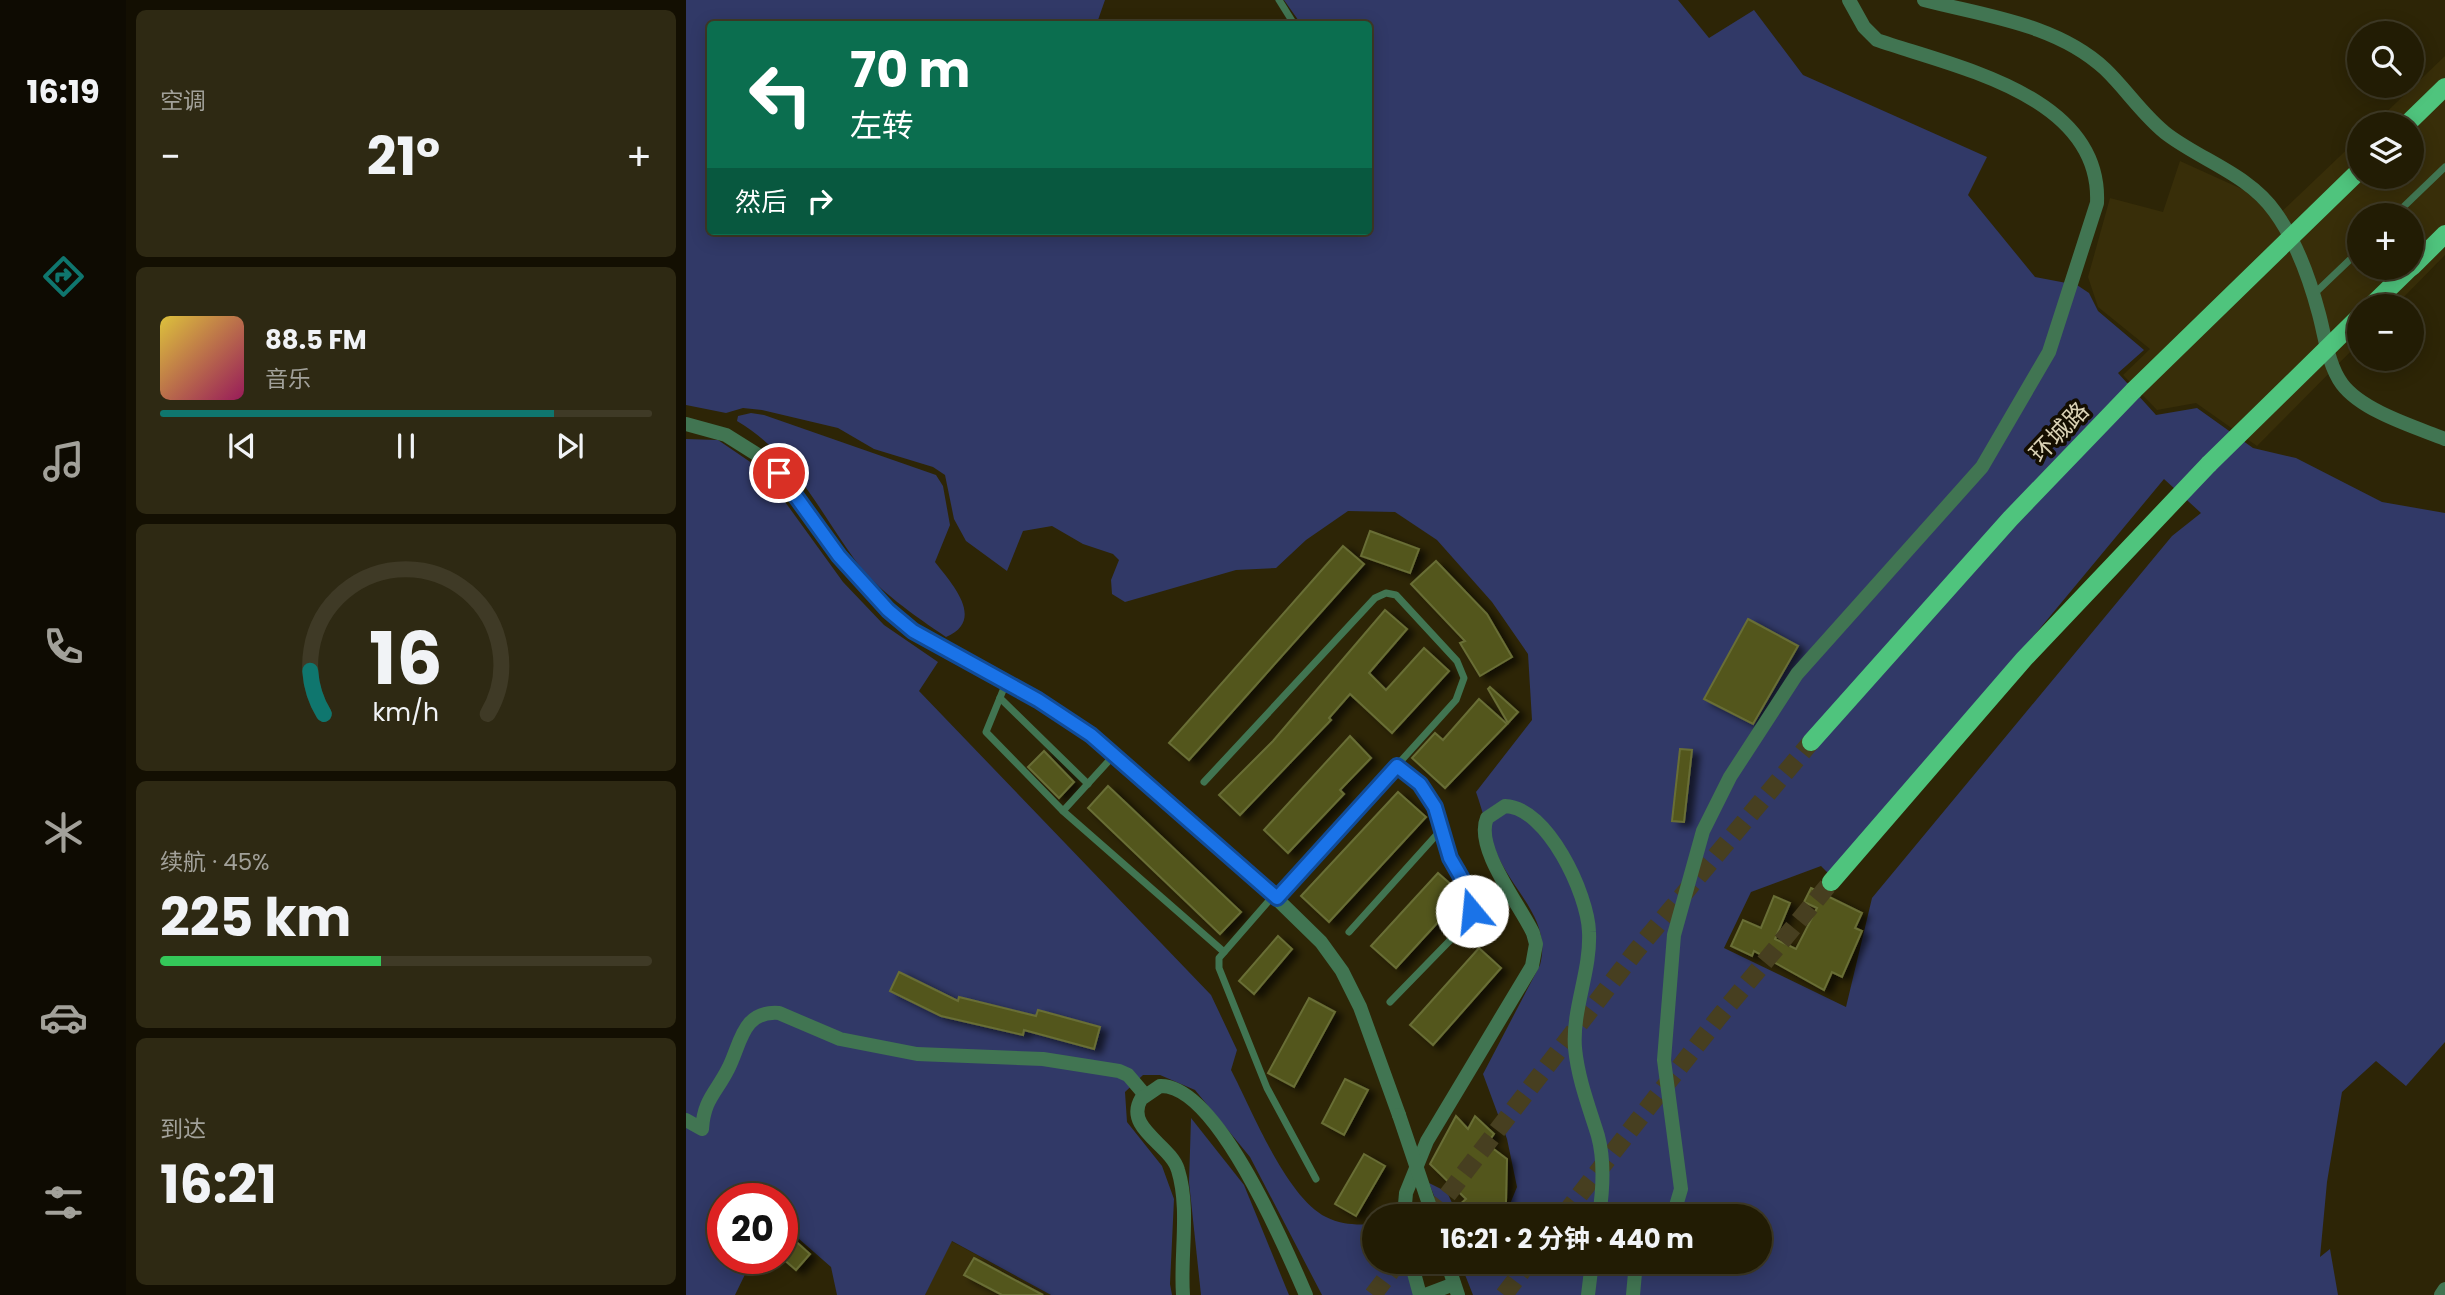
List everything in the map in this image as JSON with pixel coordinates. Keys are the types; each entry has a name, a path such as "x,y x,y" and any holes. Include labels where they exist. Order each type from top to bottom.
{"main road":[{"path":"2419,112 2445,87"},
{"name":"环城路","path":"1811,742 2010,519 2134,390 2347,183"},
{"path":"2424,254 2445,234"},
{"path":"2383,294 2398,280"},
{"path":"1830,882 2024,659 2209,464 2347,329"}],"street":[{"path":"1677,1204 1681,1189 1664,1060 1674,935 1703,831 1730,777 1797,674 1982,467 2049,352 2097,203 2096,179 2088,155 2065,123 2009,86 1877,40 1864,27 1849,0"},
{"path":"1924,0 2044,30 2103,67 2167,134 2237,176 2275,211 2314,295 2331,360 2343,385 2359,399 2391,417 2445,439"},
{"path":"686,424 726,436 769,462 845,565 888,610 913,631 1069,720 1115,754 1275,897 1321,942 1342,971 1360,1007 1429,1204"},
{"path":"1405,1204 1406,1193 1427,1141 1532,966 1536,944 1532,933 1486,842 1484,829 1487,818 1505,806 1528,812 1552,839 1578,888 1588,923 1575,1045 1583,1094 1600,1149 1600,1204"},
{"path":"686,1120 702,1129 708,1098 730,1066 741,1034 752,1020 770,1012 779,1013 840,1039 917,1054 1043,1059 1119,1071 1128,1075 1145,1095"},
{"path":"1183,1295 1182,1205 1178,1170 1172,1157 1138,1120 1138,1107 1145,1095 1160,1086 1177,1089 1229,1142 1247,1170 1306,1295"},
{"path":"1415,1274 1423,1295 1456,1289"},
{"path":"1588,1295 1591,1274"},
{"path":"1633,1295 1635,1274"},
{"path":"2441,1295 2445,1289"}],"lane":[{"path":"1279,0 1292,21"},
{"path":"2408,203 2445,167"},
{"path":"2314,295 2347,263"},
{"path":"1204,782 1375,598 1390,593 1403,601 1457,661 1464,678 1456,700 1219,958 1222,982 1267,1088 1316,1179"},
{"path":"1006,683 986,732 1063,811 1224,953"},
{"path":"1000,698 1088,784"},
{"path":"1063,811 1115,754"},
{"path":"1390,1002 1465,925 1472,911 1472,896 1450,858 1435,807 1428,795 1397,766"},
{"path":"1349,932 1440,831"}],"shaded area":[{"path":"686,0 1105,0 1098,20 1101,21 707,21 707,235 1372,235 1372,21 1299,21 1284,0 1678,0 1709,38 1754,10 1803,75 1987,157 1968,195 2035,277 2077,285 2089,293 2098,311 2144,350 2118,373 2156,415 2197,408 2253,448 2296,458 2382,502 2445,513 2445,1042 2406,1086 2376,1061 2342,1092 2327,1182 2320,1257 2330,1249 2338,1295 1473,1295 1465,1274 1772,1274 1772,1204 1510,1204 1517,1187 1507,1139 1483,1074 1540,965 1542,949 1536,920 1497,854 1476,792 1532,720 1528,654 1492,602 1437,540 1395,512 1348,511 1306,540 1276,568 1236,570 1125,602 1112,594 1111,580 1119,560 1113,554 1083,544 1052,526 1023,531 1007,571 966,541 954,519 945,475 933,467 874,449 838,428 743,408 726,413 686,405","holes":["2164,479 2201,513 2172,536 1872,898 1846,1007 1724,948 1751,892 1821,866 1833,878"]},
{"path":"2445,56 2445,255 2424,276 2424,203 2347,203 2347,280 2420,280 2407,294 2347,294 2347,355 2257,446 2196,403 2157,410 2123,375 2150,349 2098,307 2088,277 2110,198 2163,212 2180,161 2244,190 2275,218 2347,149 2347,189 2424,189 2424,112 2387,112 2401,98 2424,98 2424,76"},
{"path":"751,413 764,415 936,475 943,486 950,525 935,562 962,601 964,621 958,630 946,637 874,582 855,560 789,466 757,434 737,421 738,416"},
{"path":"686,439 718,440 762,470 843,582 884,625 938,662 919,691 1211,995 1237,1050 1231,1070 1284,1172 1311,1207 1326,1217 1338,1222 1362,1224 1362,1274 1407,1274 1415,1295 1322,1295 1250,1157 1195,1090 1160,1075 1143,1075 1125,1092 1127,1122 1162,1166 1174,1199 1170,1284 1172,1295 1051,1295 952,1241 925,1295 837,1295 831,1267 798,1238 798,1183 707,1183 707,1274 745,1274 735,1295 686,1295"},
{"path":"1191,1118 1244,1185 1289,1295 1201,1295 1189,1182"},
{"path":"1429,1183 1447,1192 1452,1204 1437,1204"},
{"path":"951,1241 1051,1295 925,1295"}],"building":[{"path":"1370,531 1419,549 1410,573 1361,556"},
{"path":"1343,546 1364,564 1189,760 1169,743"},
{"path":"1436,561 1487,614 1512,657 1480,676 1460,643 1465,641 1411,584"},
{"path":"1385,610 1407,629 1369,673 1386,690 1424,648 1449,671 1392,733 1350,694 1329,718 1331,720 1240,815 1219,795 1273,741"},
{"path":"1748,619 1798,646 1753,724 1704,699"},
{"path":"1490,687 1518,712 1508,723 1488,689"},
{"path":"1479,699 1507,724 1445,788 1412,758 1435,733 1443,740"},
{"path":"1350,736 1371,758 1340,790 1344,794 1288,853 1264,830"},
{"path":"1680,749 1692,750 1684,822 1672,821"},
{"path":"1044,751 1074,782 1059,798 1028,767"},
{"path":"1108,786 1241,912 1220,934 1088,808"},
{"path":"1398,792 1426,817 1329,922 1301,896"},
{"path":"1438,873 1463,895 1396,968 1371,946"},
{"path":"1811,888 1862,913 1855,928 1862,931 1842,977 1832,972 1824,990 1754,951 1752,956 1731,946 1743,920 1761,928 1774,896 1790,903 1775,939 1796,949 1817,908 1804,902"},
{"path":"1278,936 1292,949 1254,994 1239,981"},
{"path":"1479,948 1501,968 1433,1045 1410,1025"},
{"path":"899,972 958,1001 959,997 1036,1016 1038,1010 1100,1027 1094,1049 1024,1030 1023,1035 941,1016 890,991"},
{"path":"1309,998 1335,1012 1294,1087 1268,1073"},
{"path":"1345,1079 1368,1090 1344,1135 1322,1123"},
{"path":"1456,1116 1468,1129 1475,1116 1494,1134 1487,1144 1507,1159 1506,1202 1460,1204 1466,1199 1430,1164"},
{"path":"1364,1154 1385,1166 1356,1216 1335,1204"},
{"path":"798,1243 810,1254 798,1268"},
{"path":"974,1258 1043,1295 1002,1295 964,1275"}],"tunnel":[{"path":"1440,1204 1636,951 1811,742"},
{"path":"1572,1204 1719,1017 1831,882"},
{"path":"1373,1295 1389,1274"},
{"path":"1504,1295 1520,1274"}],"route":[{"path":"779,473 859,582 888,610 913,631 1038,700 1091,735 1277,898 1397,766 1420,784 1435,807 1443,842 1472,896 1472,911"}]}
